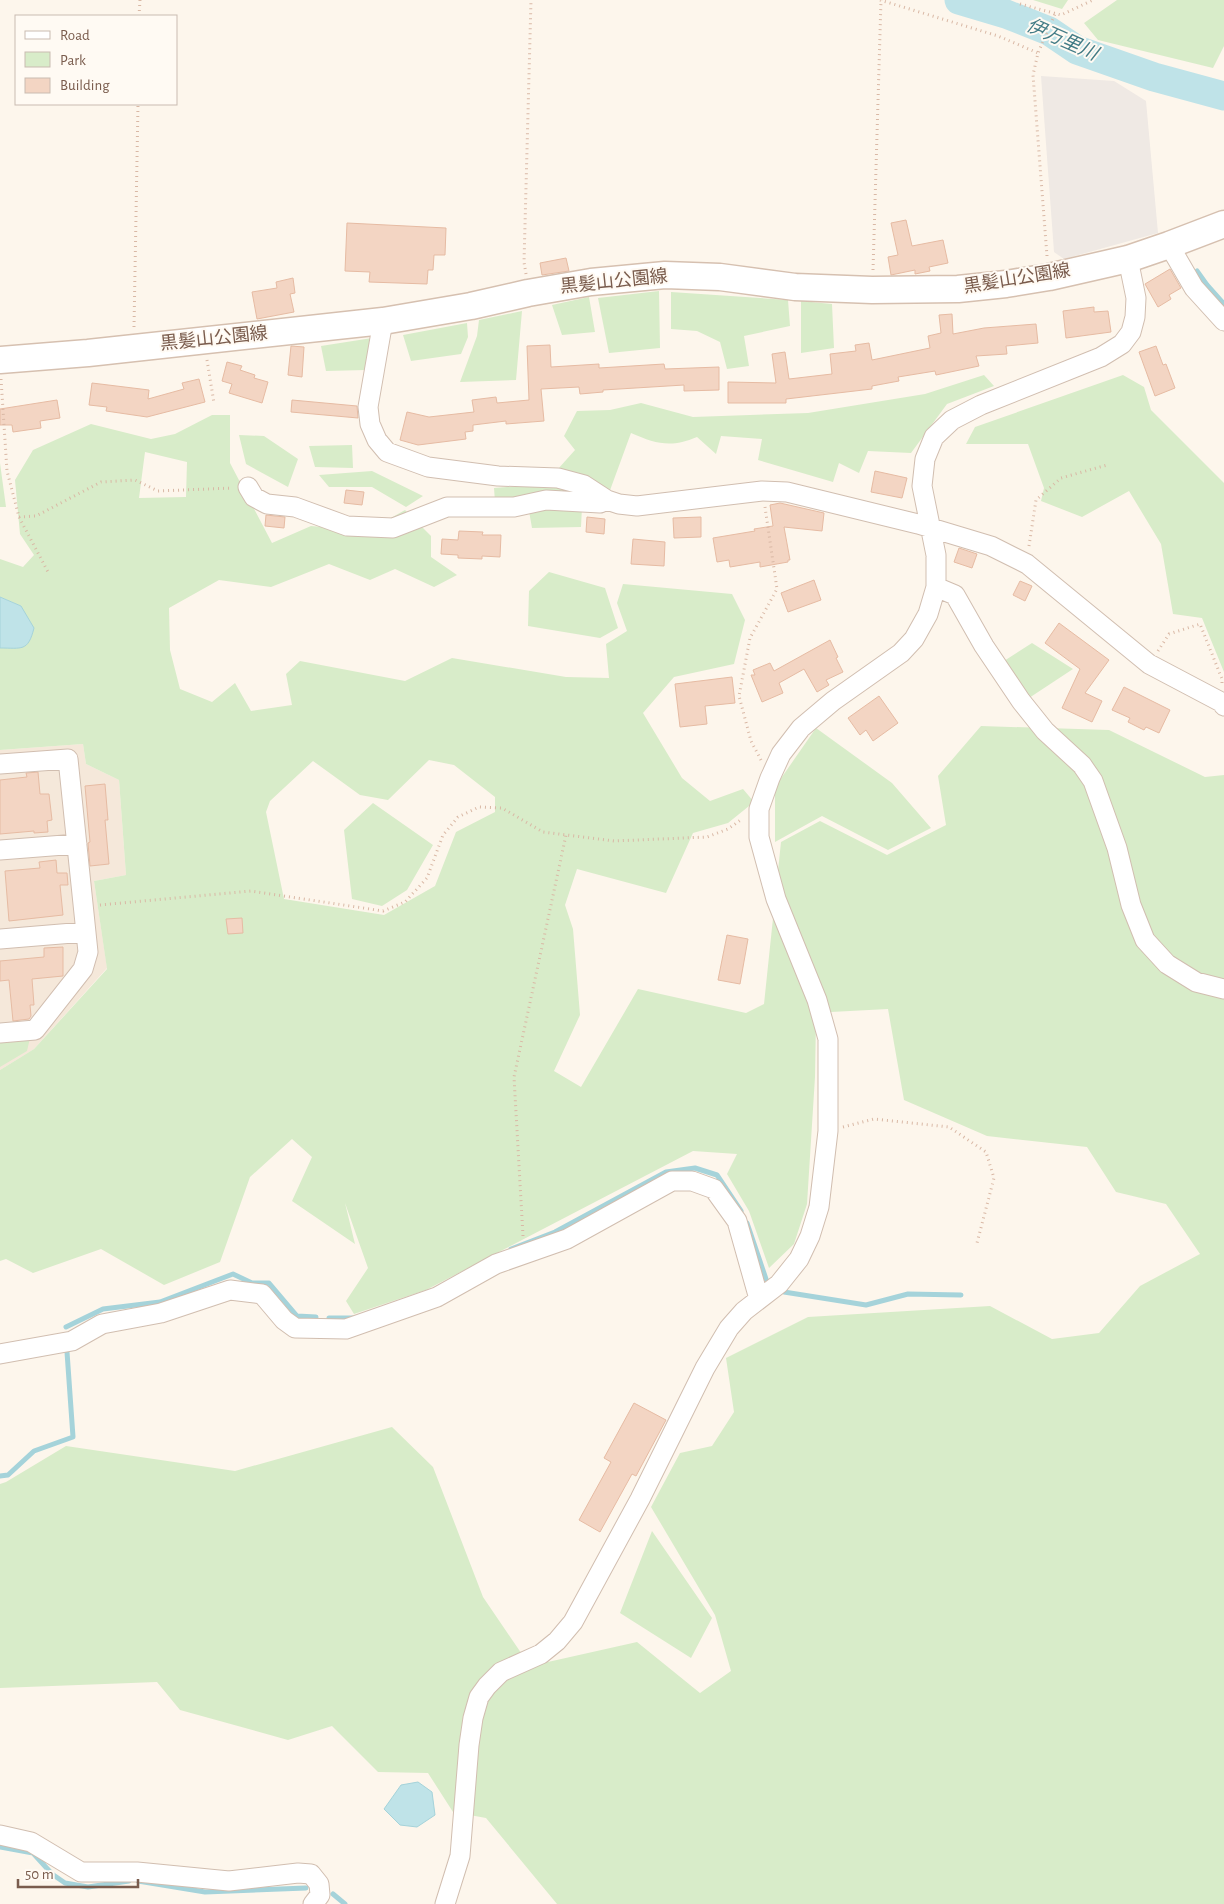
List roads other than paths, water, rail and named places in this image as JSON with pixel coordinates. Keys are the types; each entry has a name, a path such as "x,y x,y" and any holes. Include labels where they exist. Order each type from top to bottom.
{"main road":[{"name":"黒髪山公園線","path":"0,360 135,348 383,321 591,282 665,275 720,277 795,287 872,290 958,288 1006,284 1049,277 1128,259 1224,224"}],"street":[{"path":"1169,245 1194,288 1224,321"},
{"path":"445,1904 460,1856 469,1745 473,1718 479,1697 501,1672 541,1654 557,1641 573,1622 640,1499 728,1328 744,1311 779,1284 799,1259 810,1236 818,1207 828,1131 828,1039 817,1000 776,899 759,837 760,809 770,778 781,754 801,728 833,701 900,652 914,639 928,614 936,588 936,555 922,486 925,459 934,437 952,420 981,405 1101,357 1122,344 1131,332 1136,317 1136,298 1128,259"},
{"path":"383,321 368,407 370,424 376,440 387,452 428,467 498,476 558,478 584,485 606,500 637,506 762,491 796,494 931,528 991,546 1027,564 1150,664 1222,704"},
{"path":"248,487 254,497 268,504 295,507 347,526 393,528 447,507 514,508 546,500 600,503 606,500"},
{"path":"936,588 955,595 984,646 1021,701 1045,731 1082,765 1093,781 1117,848 1131,904 1144,940 1166,964 1196,982 1224,990"},
{"path":"0,764 68,759 88,952 83,969 35,1030 0,1033"},
{"path":"0,850 76,844"},
{"path":"0,939 85,932"},
{"path":"0,1354 72,1341 102,1324 161,1313 230,1290 262,1294 284,1320 295,1328 346,1329 437,1297 496,1264 567,1239 672,1181 692,1181 714,1189 738,1221 759,1299"},
{"path":"0,1834 31,1842 81,1872 137,1872 229,1881 298,1873 312,1874 319,1884 320,1895 313,1904"}],"water":[{"path":"0,597 21,606 34,628 32,636 23,647 0,648"},
{"path":"418,1782 432,1792 435,1815 417,1827 400,1825 384,1809 401,1785"}],"waterway":[{"name":"伊万里川","path":"959,0 1006,14 1049,31 1077,50 1154,77 1224,96"},
{"path":"1197,271 1224,304"},
{"path":"511,1249 555,1232 666,1172 695,1168 717,1175 741,1211"},
{"path":"747,1223 766,1279"},
{"path":"66,1327 103,1309 160,1302 233,1274 252,1283 269,1283 297,1316 316,1317"},
{"path":"784,1292 866,1305 908,1294 961,1295"},
{"path":"329,1318 353,1318"},
{"path":"0,1476 8,1475 34,1451 73,1437 67,1352"},
{"path":"0,1847 33,1853 52,1874 65,1883 88,1887 129,1881"},
{"path":"138,1881 205,1892 306,1888"},
{"path":"333,1894 345,1904"}]}
